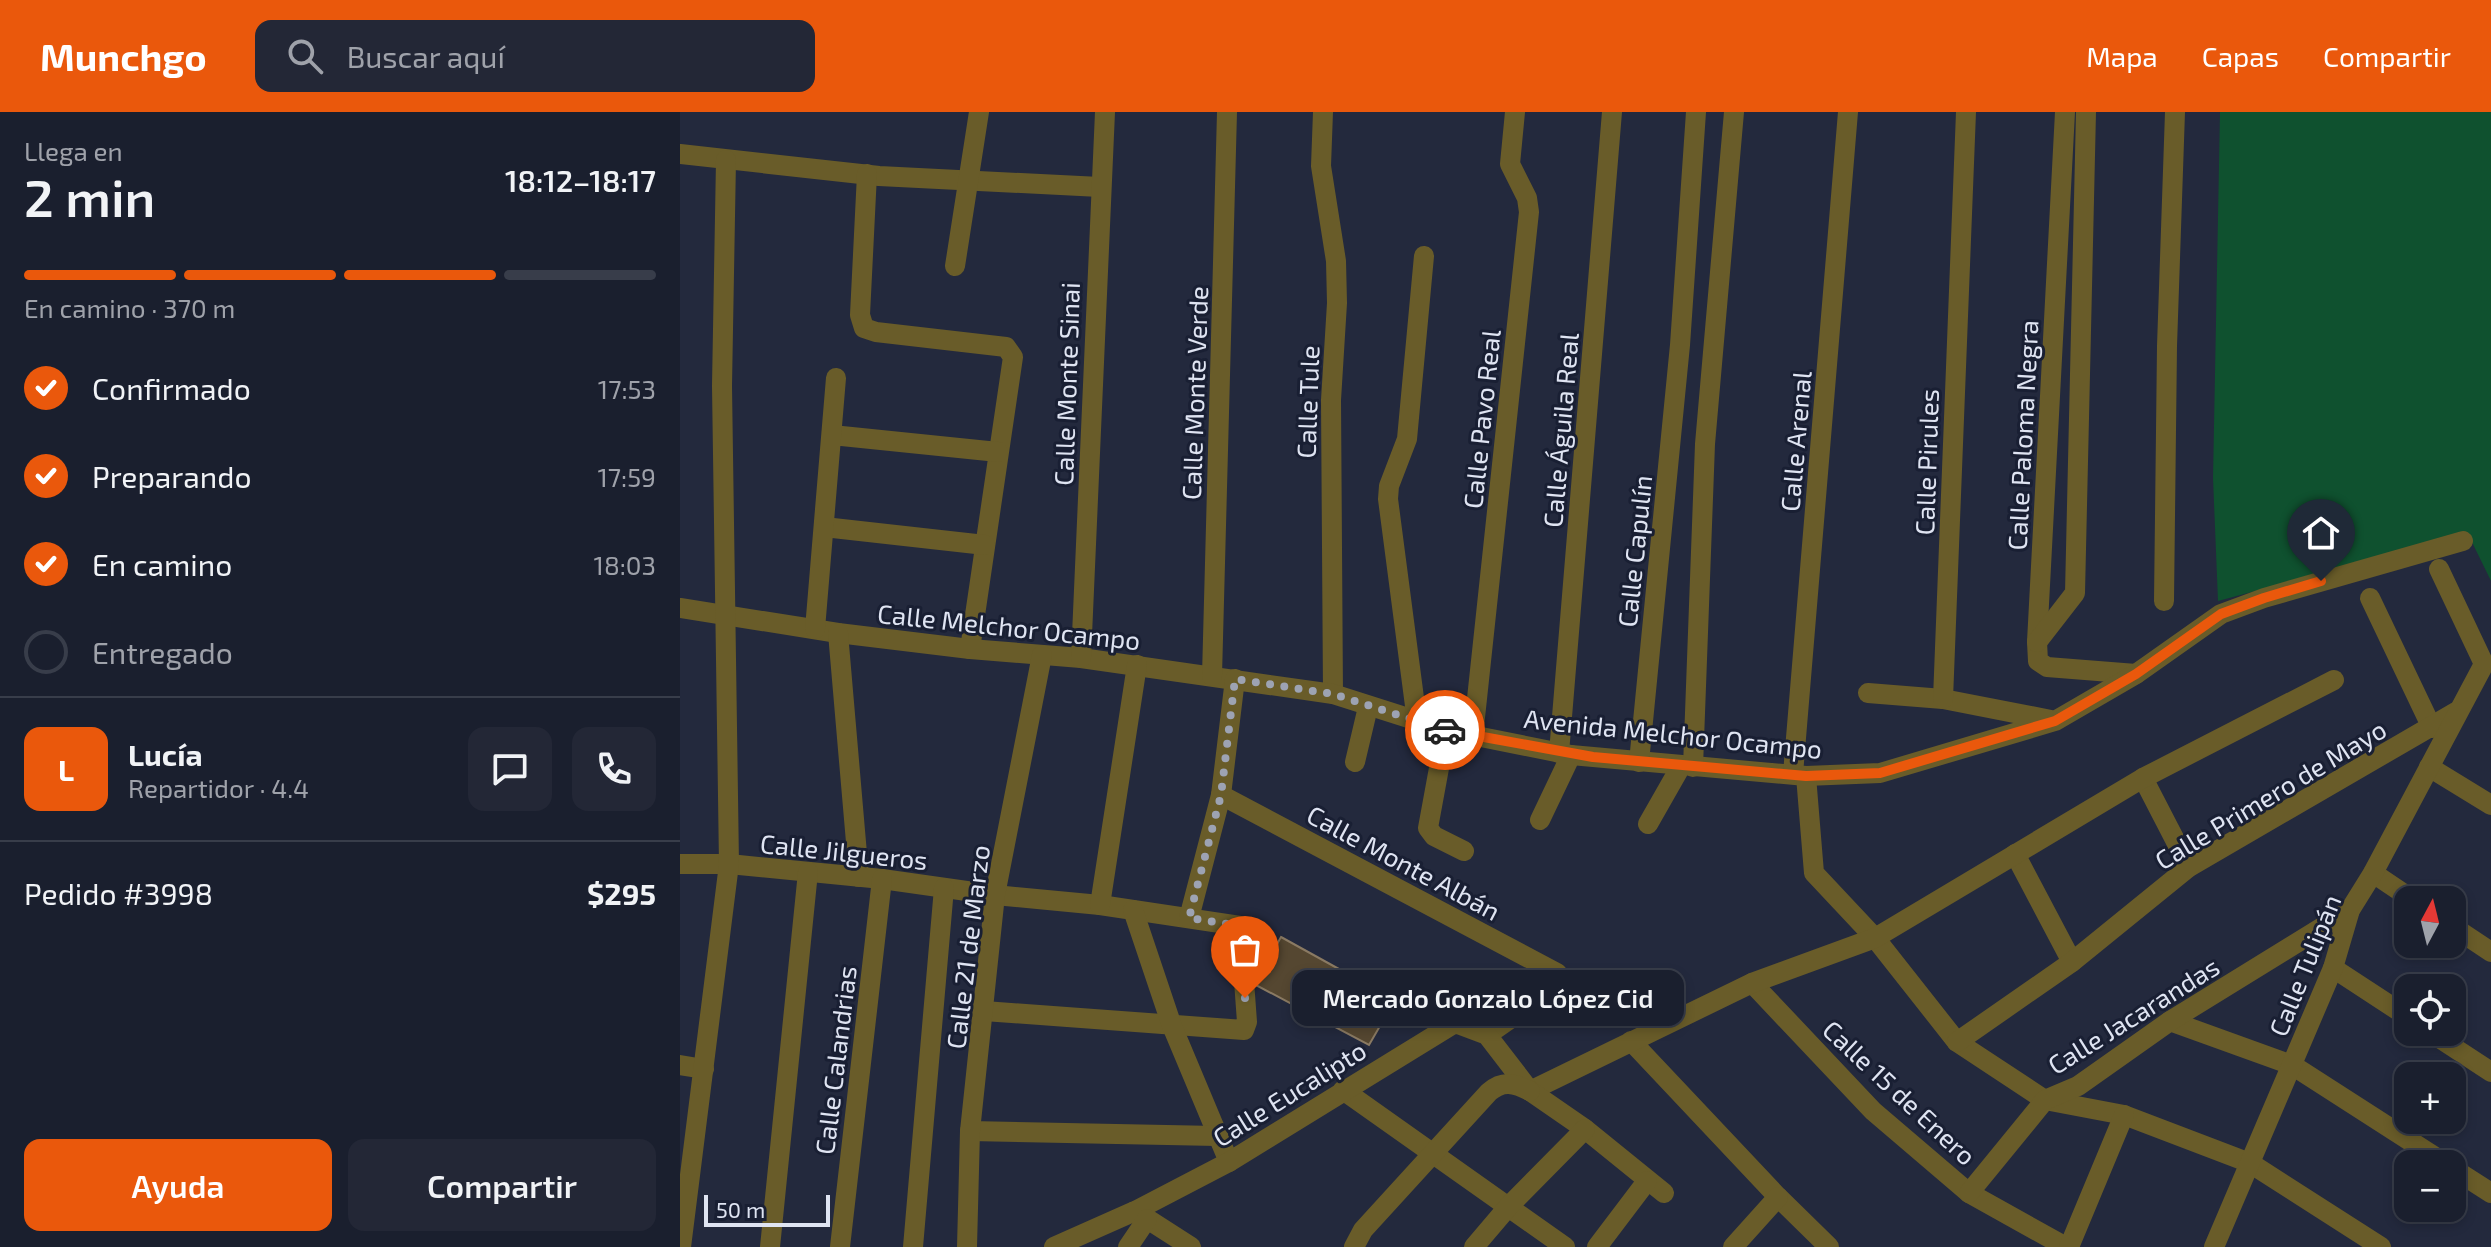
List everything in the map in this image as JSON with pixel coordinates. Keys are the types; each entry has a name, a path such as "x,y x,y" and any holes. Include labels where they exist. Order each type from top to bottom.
{"street":[{"path":"955,266 979,112"},
{"name":"Calle Monte Sinai","path":"1081,658 1105,112"},
{"name":"Calle Monte Verde","path":"1212,676 1227,112"},
{"name":"Calle Tule","path":"1323,112 1321,166 1336,261 1337,303 1331,400 1333,694"},
{"name":"Calle Pavo Real","path":"1473,736 1529,212 1527,198 1510,164 1515,112"},
{"name":"Calle Águila Real","path":"1565,754 1612,112"},
{"name":"Calle Capulín","path":"1639,762 1680,345 1696,112"},
{"path":"1648,824 1687,766 1705,444 1734,112"},
{"name":"Calle Arenal","path":"1848,112 1800,775 1814,873 1875,938 1957,1042 2045,1100"},
{"name":"Calle Pirules","path":"1943,699 1966,112"},
{"name":"Calle Paloma Negra","path":"2037,642 2065,112"},
{"path":"2086,112 2075,593 2037,642 2038,661 2043,666 2136,674"},
{"path":"2164,601 2167,346 2175,112"},
{"path":"680,154 867,174 1100,187"},
{"path":"681,1247 689,1106 704,1069 729,864 722,386 726,160"},
{"path":"867,174 860,315 864,328 876,332 1002,346 1010,350 1013,357 970,649"},
{"path":"1417,721 1388,499 1389,486 1407,439 1424,256"},
{"path":"815,629 836,378"},
{"path":"832,435 998,452"},
{"path":"824,527 985,545"},
{"name":"Avenida Melchor Ocampo","path":"1333,694 1446,730 1565,754 1800,775 1880,773 2055,721 2136,674 2221,614 2264,598 2463,541"},
{"name":"Calle Tulipán","path":"2214,1247 2333,968 2350,910 2373,873 2484,660 2439,569"},
{"path":"2370,598 2432,728"},
{"name":"Calle Melchor Ocampo","path":"680,608 838,633 970,649 1081,658 1333,694"},
{"path":"838,633 859,877"},
{"name":"Calle 21 de Marzo","path":"967,1247 970,1131 995,895 1042,655"},
{"path":"1100,905 1137,665"},
{"path":"1189,918 1221,795 1235,679"},
{"path":"1530,1091 1752,983 1875,938 2143,778 2334,680"},
{"path":"1868,693 1943,699 2055,721"},
{"path":"1355,762 1368,707"},
{"name":"Calle Primero de Mayo","path":"1957,1042 2072,962 2189,867 2460,710"},
{"path":"1446,730 1428,828 1434,836 1464,851"},
{"path":"1540,820 1565,754"},
{"path":"2429,767 2491,805"},
{"path":"2143,778 2189,867"},
{"name":"Calle Monte Albán","path":"1221,795 1553,969 1560,977 1556,987 1487,1035"},
{"path":"2015,854 2072,962"},
{"name":"Calle Jilgueros","path":"680,864 729,864 882,879 995,895 1100,905 1240,926 1246,1028 1172,1026"},
{"path":"770,1247 808,872"},
{"path":"2373,873 2394,887"},
{"name":"Calle Calandrias","path":"840,1247 882,879"},
{"path":"913,1247 944,888"},
{"path":"1133,910 1172,1026 1229,1162"},
{"name":"Calle Jacarandas","path":"1969,1193 2045,1100 2078,1086 2170,1021 2350,910"},
{"path":"2466,935 2491,952"},
{"path":"2333,968 2394,1008"},
{"name":"Calle 15 de Enero","path":"1752,983 1873,1111 1969,1193 2068,1247"},
{"path":"984,1011 1172,1026"},
{"path":"2170,1021 2292,1065 2424,1150"},
{"name":"Calle Eucalipto","path":"1054,1247 1141,1215 1452,1024 1461,1023 1487,1035"},
{"path":"1487,1035 1530,1091"},
{"path":"1631,1041 1829,1247"},
{"path":"2451,1046 2491,1072"},
{"path":"680,1065 704,1069"},
{"path":"1354,1247 1363,1230 1432,1154 1497,1085 1507,1083 1530,1091 1585,1129 1656,1187 1597,1247"},
{"path":"1343,1090 1565,1247"},
{"path":"2045,1100 2124,1115 2250,1163 2381,1247"},
{"path":"2068,1247 2124,1115"},
{"path":"1474,1247 1508,1207 1585,1129"},
{"path":"970,1131 1217,1136"},
{"path":"2466,1177 2491,1193"},
{"path":"1733,1247 1778,1197"},
{"path":"1128,1247 1141,1215 1191,1247"}],"green space":[{"path":"2220,112 2491,112 2491,581 2468,534 2218,601 2213,478"}],"building":[{"path":"1281,937 1395,1000 1369,1045 1254,984"}],"way so far":[{"path":"1245,998 1240,926 1189,918 1221,795 1235,679 1333,694 1445,730"}],"place":[{"name":"Mercado Gonzalo López Cid","path":"1245,998"}],"route":[{"path":"1445,730 1559,753 1693,767 1806,776 1880,773 2055,721 2136,674 2221,614 2321,581"}]}
